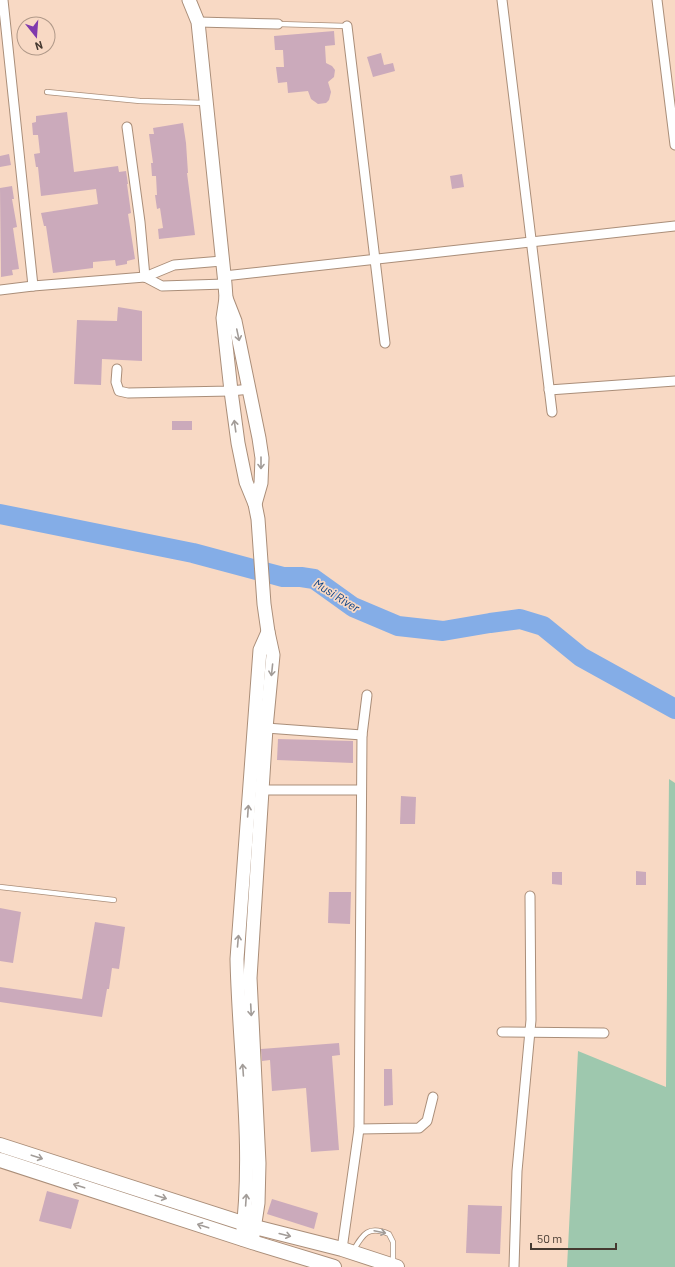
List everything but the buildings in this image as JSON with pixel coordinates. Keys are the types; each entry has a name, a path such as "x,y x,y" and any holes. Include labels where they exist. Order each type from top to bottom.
{"main road":[{"path":"0,1145 250,1225 347,1251 395,1266"},
{"path":"0,1160 247,1241 334,1267"}],"street":[{"path":"3,0 33,286"},
{"path":"188,0 198,22 226,298 223,318 231,391 239,451 246,482 255,504 258,519 264,604 273,655 261,790 251,854"},
{"path":"502,0 552,412"},
{"path":"657,0 670,70 675,145"},
{"path":"198,22 278,24"},
{"path":"347,26 385,343"},
{"path":"127,127 140,222 145,277"},
{"path":"145,277 162,286 224,280 375,259 675,226"},
{"path":"0,290 145,277 174,265 222,262"},
{"path":"226,298 235,321 250,389 262,458 261,483 255,504"},
{"path":"117,369 116,382 119,391 231,391 250,389"},
{"path":"549,390 675,381"},
{"path":"247,1241 250,1225 247,1195 252,1152 244,980 260,650 268,632"},
{"path":"347,1251 359,1129 362,735 367,695"},
{"path":"266,728 362,735"},
{"path":"261,790 361,790"},
{"path":"514,1267 516,1171 531,1020 530,896"},
{"path":"502,1032 604,1033"},
{"path":"359,1129 419,1128 427,1121 433,1097"}],"lane":[{"path":"278,24 347,26"},
{"path":"47,92 140,101 206,103"},
{"path":"0,887 114,900"},
{"path":"347,1251 362,1235 371,1230 382,1231 389,1234 392,1242 395,1266"}],"green space":[{"path":"669,779 675,783 675,1267 567,1267 578,1051 666,1087"}],"waterway":[{"name":"Musi River","path":"0,514 193,553 283,577 314,579 353,607 398,626 443,631 520,619 543,626 581,657 675,709"}]}
